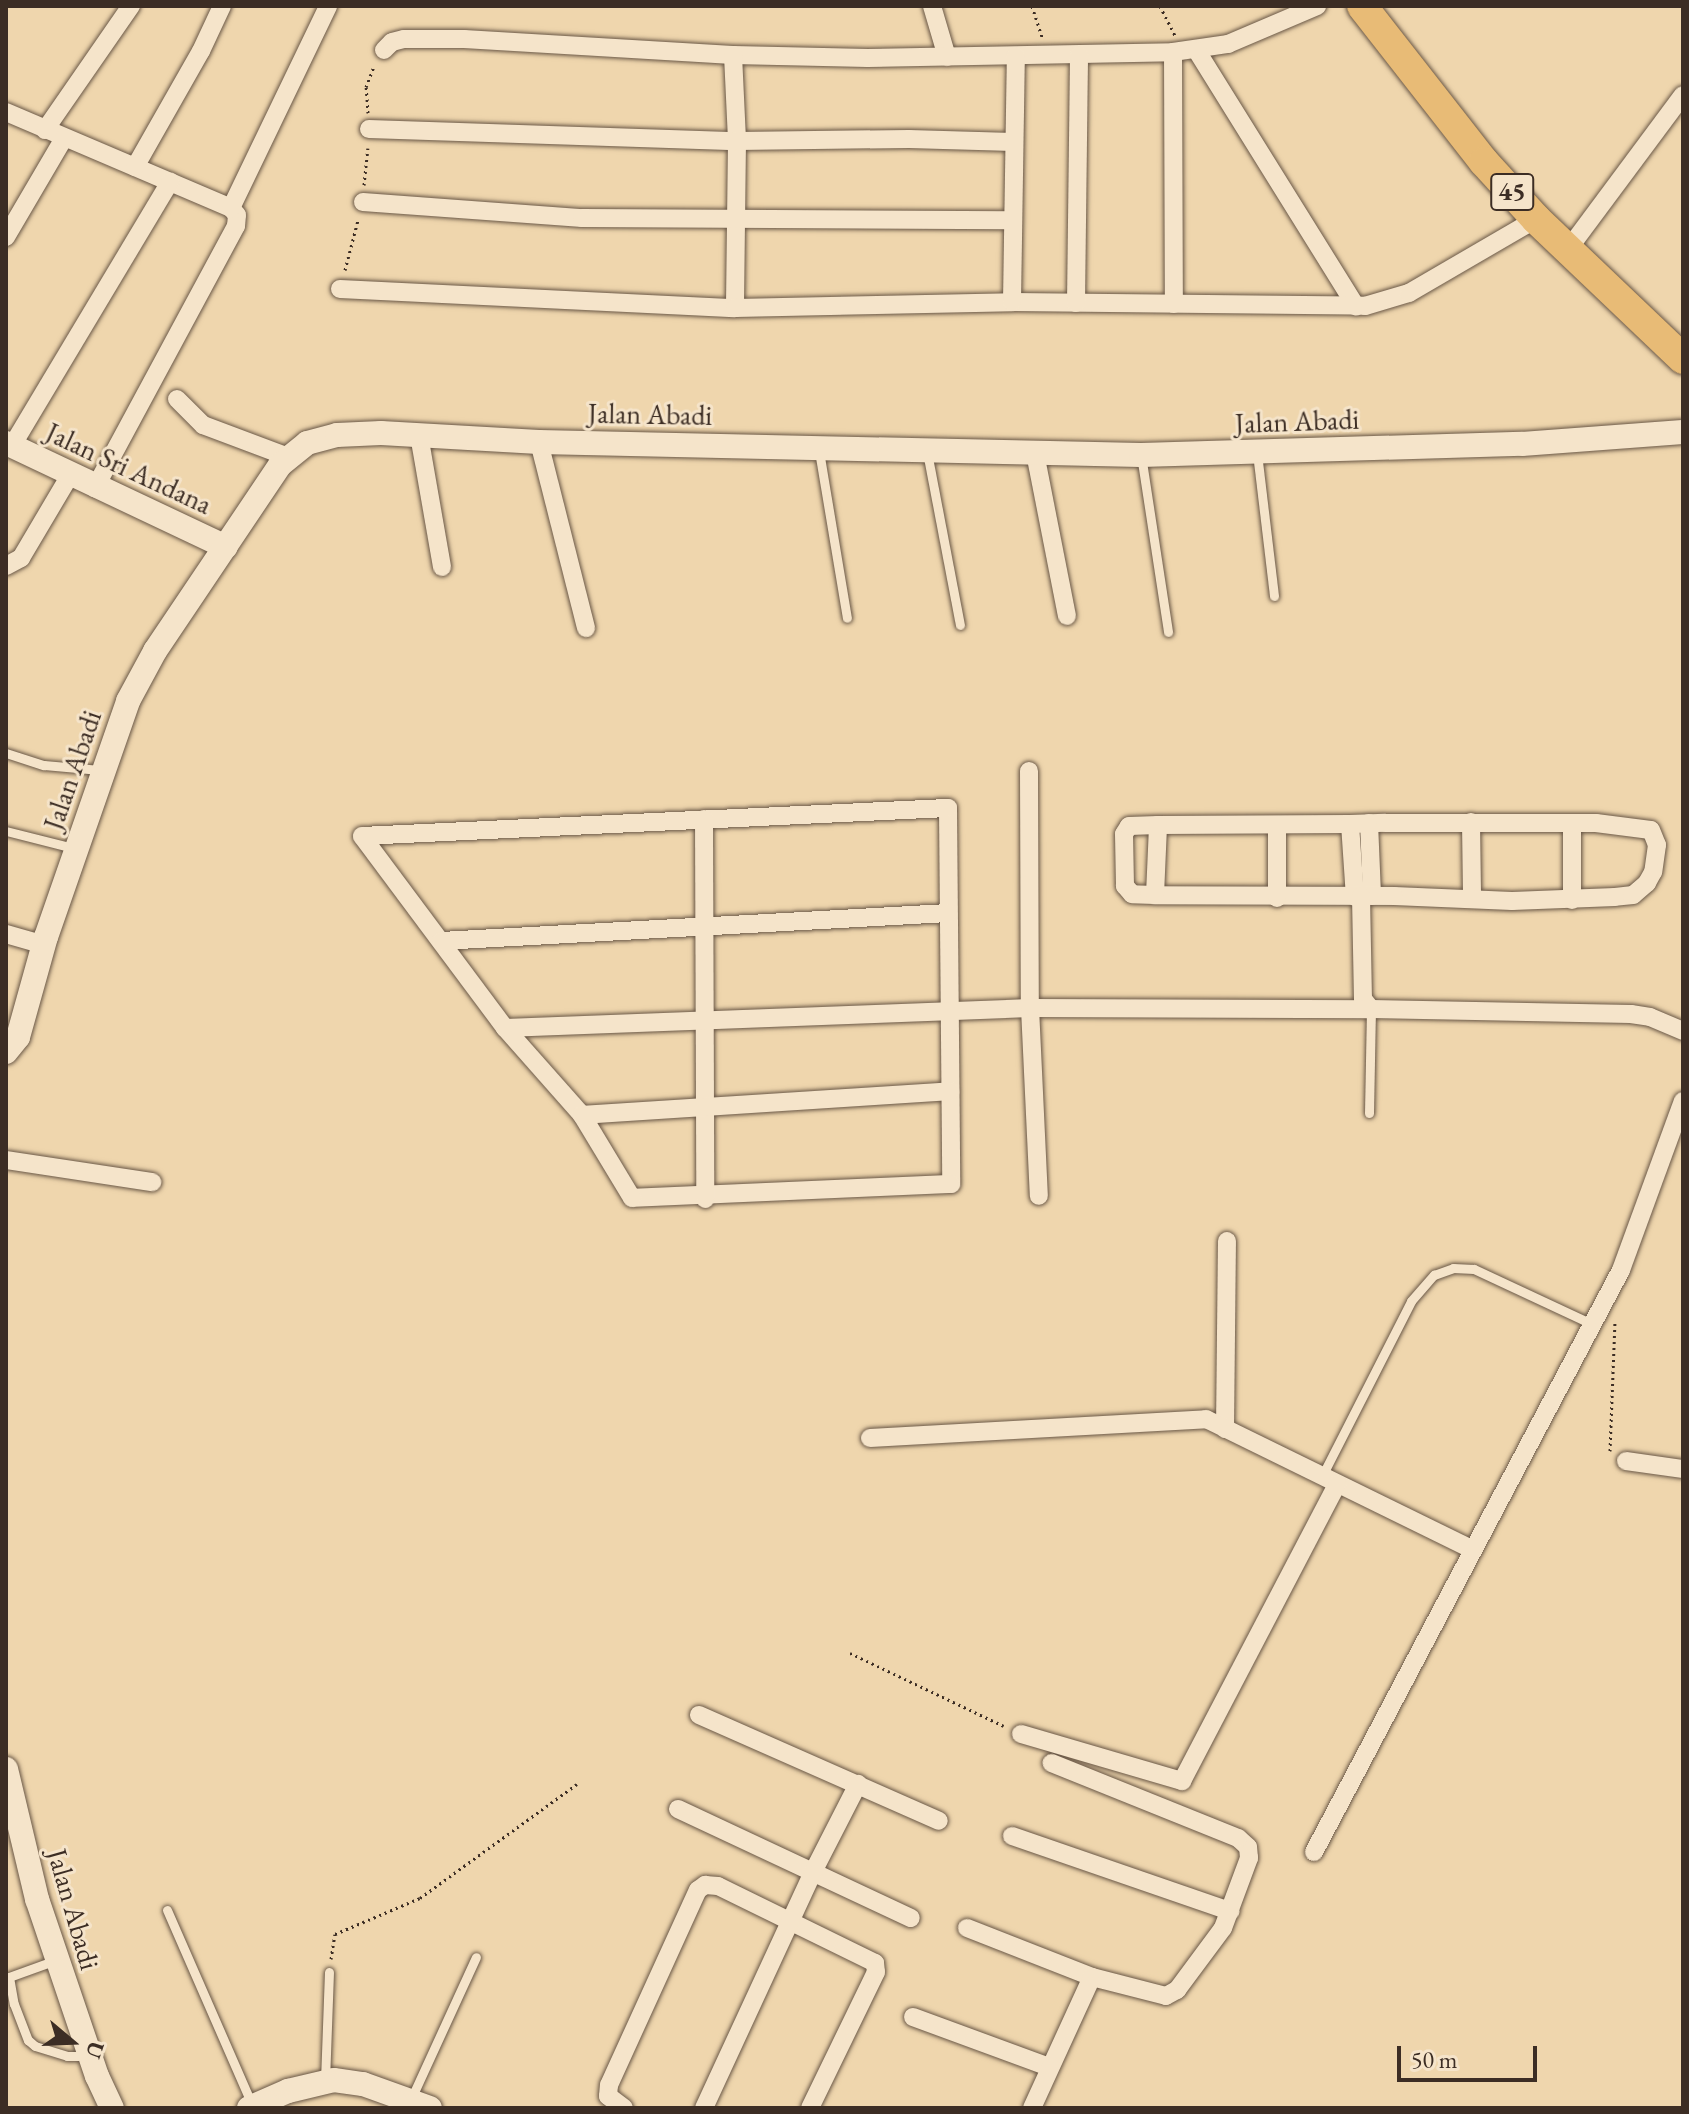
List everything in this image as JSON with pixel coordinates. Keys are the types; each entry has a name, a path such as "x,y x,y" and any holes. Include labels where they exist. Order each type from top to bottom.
{"main road":[{"name":"45","path":"1362,6 1484,162 1567,251 1683,359"}],"street":[{"path":"45,130 131,6"},
{"path":"135,167 201,51 222,6"},
{"path":"231,208 328,6"},
{"path":"932,6 947,57"},
{"path":"384,50 392,42 404,39 464,39 733,55 947,57 1185,51 1243,39 1317,6"},
{"path":"1174,304 1185,51"},
{"path":"1185,51 1356,306"},
{"path":"733,55 737,141 735,308"},
{"path":"1076,303 1079,55"},
{"path":"1012,302 1016,56"},
{"path":"1567,251 1683,95"},
{"path":"6,112 231,208 237,215 236,226 95,488"},
{"path":"369,129 737,141 909,139 1013,142"},
{"path":"6,237 64,138"},
{"path":"9,445 170,182"},
{"path":"363,202 582,218 1011,220"},
{"path":"340,289 735,308 1012,302 1356,306 1382,303 1409,293 1536,219"},
{"path":"177,399 203,425 288,457"},
{"name":"Jalan Abadi","path":"6,1052 18,1037 44,945 128,701 143,672 288,457 307,443 337,435 419,435 539,442 1141,455 1522,444 1683,432"},
{"path":"419,435 442,567"},
{"path":"539,442 586,628"},
{"name":"Jalan Sri Andana","path":"9,445 226,547"},
{"path":"1035,453 1067,616"},
{"path":"6,566 21,558 70,475"},
{"path":"1029,771 1030,1008 1039,1196"},
{"path":"948,808 948,913 951,1184 632,1198 582,1115 505,1028 362,836 948,808"},
{"path":"704,819 702,1023 705,1197"},
{"path":"1471,822 1472,898"},
{"path":"1572,823 1572,900"},
{"path":"1572,823 1651,830 1657,845 1653,872 1647,883 1633,895 1572,900 1363,896 1277,898 1132,894 1127,890 1124,834 1132,825 1572,823"},
{"path":"1359,824 1363,999 1371,1009"},
{"path":"1155,895 1158,825"},
{"path":"1277,825 1277,898"},
{"path":"441,941 948,913"},
{"path":"6,934 44,945"},
{"path":"505,1028 702,1023 1030,1008 1371,1009 1631,1014 1650,1017 1683,1031"},
{"path":"582,1115 950,1091"},
{"path":"1314,1852 1621,1270 1683,1101"},
{"path":"6,1160 152,1182"},
{"path":"1225,1429 1227,1241"},
{"path":"870,1438 1206,1419 1473,1550"},
{"path":"1626,1461 1683,1469"},
{"path":"1021,1734 1182,1781 1330,1480"},
{"path":"699,1715 939,1821"},
{"path":"967,1928 1092,1977 1166,1996 1186,1982 1223,1928 1249,1858 1248,1847 1238,1838 1051,1763"},
{"name":"Jalan Abadi","path":"6,1769 37,1899 56,1960 112,2108"},
{"path":"704,2108 813,1872 858,1784"},
{"path":"678,1809 911,1918"},
{"path":"1012,1836 1230,1911"},
{"path":"624,2108 608,2096 609,2085 698,1890 705,1885 718,1886 875,1963 876,1972 810,2108"},
{"path":"1032,2108 1092,1977"},
{"path":"913,2017 1049,2067"},
{"path":"251,2107 288,2091 325,2081 363,2084 420,2104"}],"lane":[{"path":"818,446 847,618"},
{"path":"926,450 960,625"},
{"path":"1257,453 1274,596"},
{"path":"1141,455 1168,632"},
{"path":"6,753 44,765 104,770"},
{"path":"6,831 77,849"},
{"path":"1369,1113 1371,1009"},
{"path":"1330,1480 1411,1301 1434,1275 1453,1268 1474,1269 1592,1324"},
{"path":"167,1910 251,2107"},
{"path":"420,2104 476,1957"},
{"path":"56,1960 9,1977 14,2004 26,2035 35,2046 67,2056 90,2056"},
{"path":"325,2081 329,1972"}],"path":[{"path":"1032,6 1048,56"},
{"path":"1160,6 1185,51"},
{"path":"340,289 363,202 369,129 366,87 384,50"},
{"path":"1616,1314 1610,1441 1611,1453 1626,1461"},
{"path":"850,1653 1021,1734"},
{"path":"329,1972 336,1933 369,1923 420,1898 577,1784"}]}
